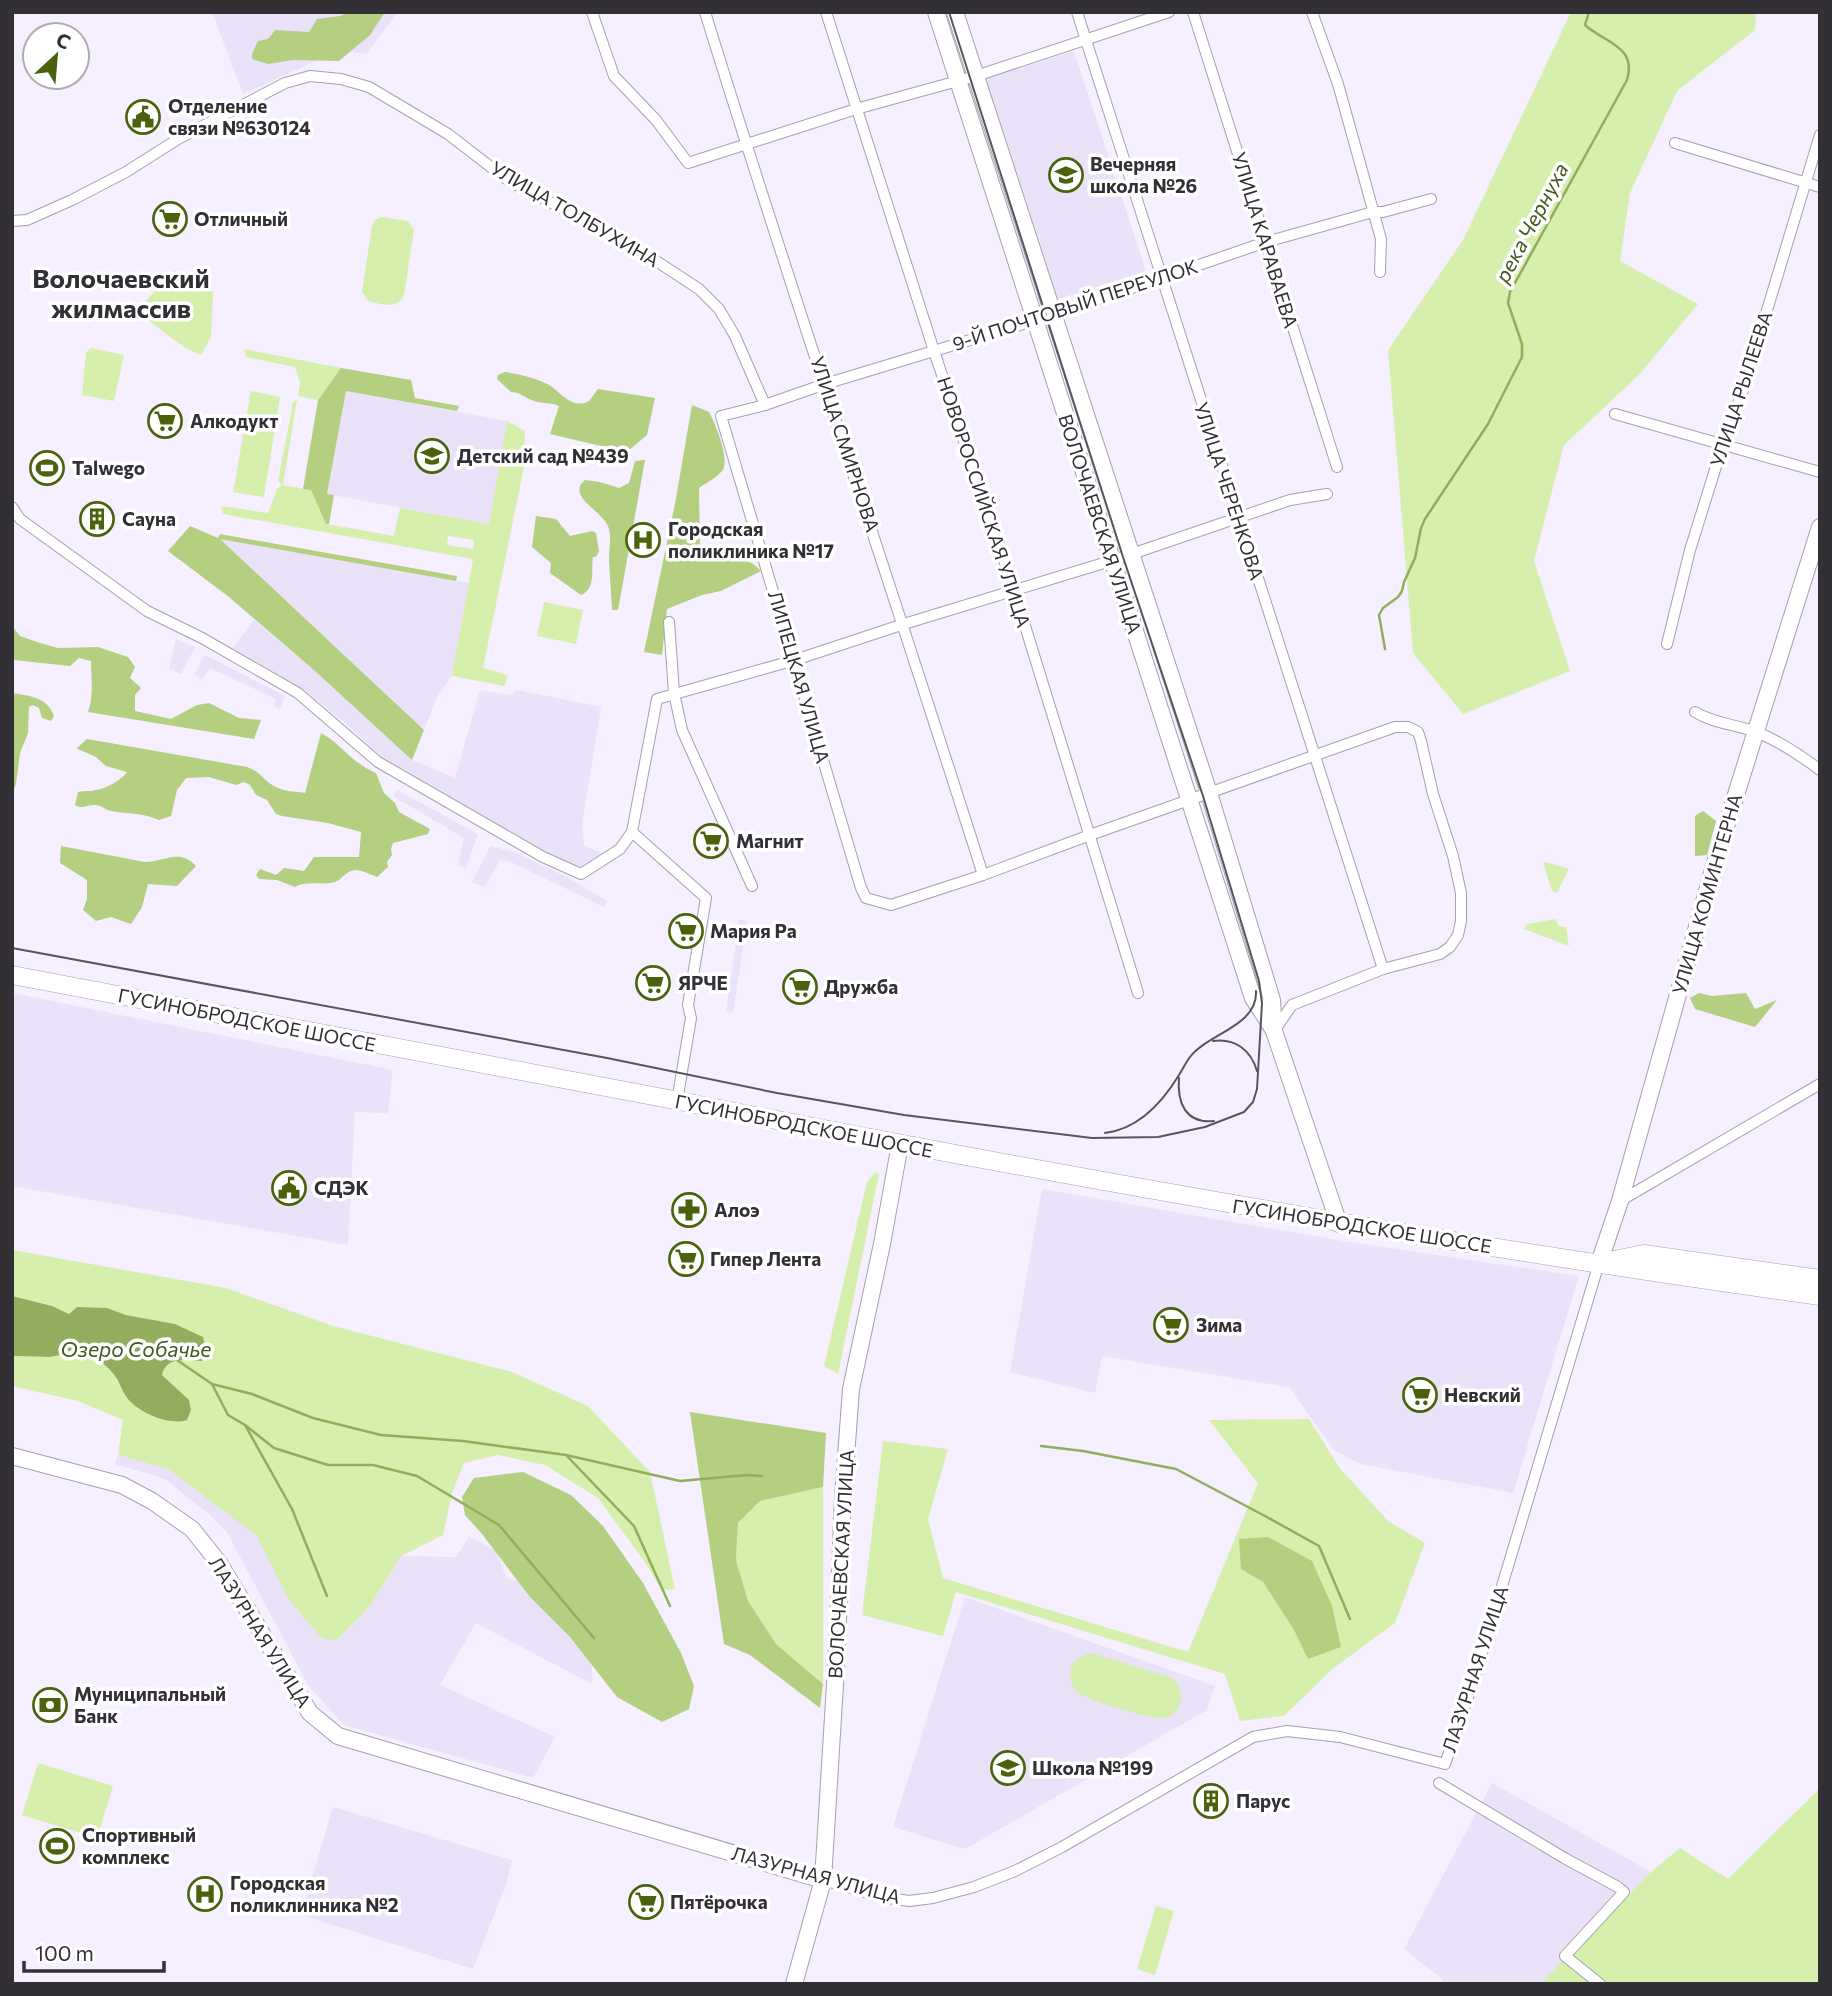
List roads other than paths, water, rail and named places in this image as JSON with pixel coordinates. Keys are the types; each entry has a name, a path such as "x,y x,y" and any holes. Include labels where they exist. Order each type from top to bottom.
{"main road":[{"name":"ГУСИНОБРОДСКОЕ ШОССЕ","path":"12,975 900,1144 1339,1224 1644,1272 1820,1296"},
{"name":"ГУСИНОБРОДСКОЕ ШОССЕ","path":"1599,1263 1644,1254 1820,1279"}],"street":[{"path":"593,12 614,76 656,120 688,163 856,109 975,76 1169,12"},
{"name":"УЛИЦА СМИРНОВА","path":"705,12 983,875"},
{"name":"НОВОРОССИЙСКАЯ УЛИЦА","path":"826,12 934,351 1014,590 1138,993"},
{"name":"ВОЛОЧАЕВСКАЯ УЛИЦА","path":"936,12 1253,998 1274,1031 1339,1224"},
{"name":"ВОЛОЧАЕВСКАЯ УЛИЦА","path":"955,12 1209,793 1272,1000 1274,1031"},
{"name":"УЛИЦА ЧЕРЕНКОВА","path":"1077,12 1382,970"},
{"name":"УЛИЦА КАРАВАЕВА","path":"1193,12 1337,467"},
{"path":"1312,12 1338,84 1381,239 1380,272"},
{"name":"УЛИЦА ТОЛБУХИНА","path":"12,221 27,220 72,200 126,172 178,139 285,83 310,76 341,79 369,87 447,134 509,181 649,256 699,289 719,309 735,336 765,405"},
{"name":"УЛИЦА РЫЛЕЕВА","path":"1667,644 1690,550 1742,393 1820,135"},
{"path":"1675,144 1820,187"},
{"name":"9-Й ПОЧТОВЫЙ ПЕРЕУЛОК","path":"721,415 765,405 825,384 1053,315 1266,242 1431,199"},
{"path":"1615,414 1820,472"},
{"name":"ЛИПЕЦКАЯ УЛИЦА","path":"721,415 866,898 891,905 983,875"},
{"path":"12,507 20,519 147,611 202,638 298,693 378,762 543,856 581,874 620,849 632,832 657,699 795,660 1130,554 1290,500 1327,494"},
{"name":"УЛИЦА КОМИНТЕРНА","path":"1599,1263 1620,1201 1686,962 1755,731 1820,527"},
{"path":"669,622 674,693 682,730 752,886"},
{"path":"1695,712 1705,718 1755,731 1804,757 1820,770"},
{"path":"983,875 1395,727 1408,727 1418,732 1461,893 1458,935 1450,947 1440,954 1382,970 1292,1005 1274,1031"},
{"path":"632,832 706,898 688,1005 691,1018 677,1101"},
{"path":"1620,1201 1820,1084"},
{"name":"ВОЛОЧАЕВСКАЯ УЛИЦА","path":"794,1984 823,1880 851,1389 900,1144"},
{"name":"ЛАЗУРНАЯ УЛИЦА","path":"12,1456 122,1485 192,1528 219,1563 310,1713 338,1736 823,1880 882,1897 909,1901 933,1898 974,1887 1016,1871 1253,1737 1287,1731 1339,1737 1445,1764 1475,1676 1599,1263"},
{"path":"1439,1783 1623,1892 1565,1956 1600,1984"}],"water":[{"name":"Озеро Собачье","path":"12,1296 52,1306 69,1314 77,1307 107,1308 126,1315 175,1324 203,1337 206,1351 202,1361 172,1362 162,1375 189,1400 191,1410 187,1420 164,1420 133,1404 111,1371 84,1346 77,1352 66,1350 65,1354 50,1357 12,1358"}],"waterway":[{"name":"река Чернуха","path":"1385,649 1379,615 1402,591 1415,558 1425,519 1488,424 1522,357 1522,344 1508,303 1510,292 1627,80 1629,69 1623,52 1585,25 1589,12"},
{"path":"177,1360 212,1384 228,1415 245,1425 292,1509 327,1596"},
{"path":"212,1384 252,1394 313,1418 381,1435 463,1441 566,1455 634,1526 670,1606"},
{"path":"245,1425 274,1448 328,1465 373,1465 417,1476 499,1525 594,1638"},
{"path":"1041,1446 1083,1451 1176,1469 1319,1546 1350,1619"},
{"path":"566,1455 680,1481 762,1476"}],"tram line":[{"path":"12,948 904,1115 1092,1138 1158,1137 1205,1127 1244,1112 1253,1102 1257,1089 1262,1003 1259,981 1203,796 1123,557 949,12"},
{"path":"1105,1133 1128,1126 1157,1105 1198,1049 1249,1013 1256,991"},
{"path":"1213,1041 1228,1041 1241,1047 1251,1057 1257,1071"},
{"path":"1179,1078 1180,1095 1185,1110 1196,1119 1214,1121"}],"place":[{"name":"Отделение связи №630124","path":"143,117"},
{"name":"Вечерняя школа №26","path":"1066,175"},
{"name":"Отличный","path":"170,219"},
{"name":"Алкодукт","path":"165,421"},
{"name":"Детский сад №439","path":"432,456"},
{"name":"Talwego","path":"47,468"},
{"name":"Сауна","path":"97,519"},
{"name":"Городская поликлиника №17","path":"643,540"},
{"name":"Магнит","path":"711,841"},
{"name":"Мария Ра","path":"686,931"},
{"name":"ЯРЧЕ","path":"653,983"},
{"name":"Дружба","path":"800,987"},
{"name":"СДЭК","path":"289,1188"},
{"name":"Алоэ","path":"689,1210"},
{"name":"Гипер Лента","path":"686,1259"},
{"name":"Зима","path":"1171,1325"},
{"name":"Невский","path":"1420,1395"},
{"name":"Муниципальный Банк","path":"50,1705"},
{"name":"Школа №199","path":"1008,1768"},
{"name":"Парус","path":"1211,1801"},
{"name":"Спортивный комплекс","path":"57,1846"},
{"name":"Городская поликлинника №2","path":"205,1894"},
{"name":"Пятёрочка","path":"646,1902"}],"district":[{"name":"Волочаевский жилмассив","path":"121,294"}]}
